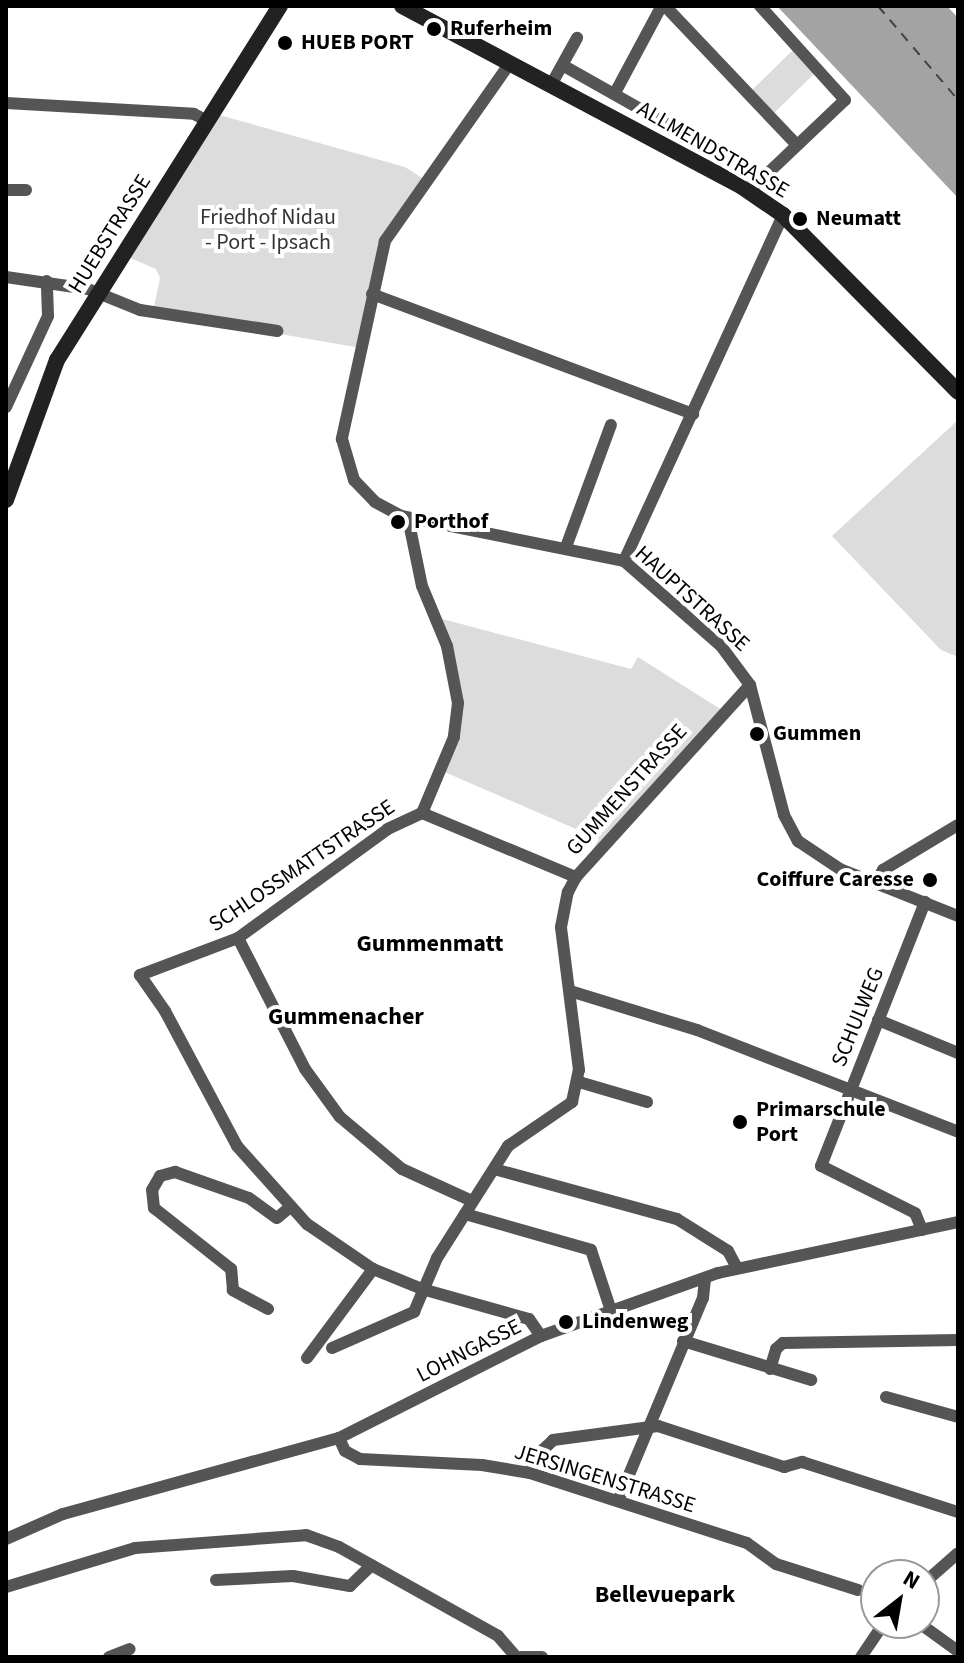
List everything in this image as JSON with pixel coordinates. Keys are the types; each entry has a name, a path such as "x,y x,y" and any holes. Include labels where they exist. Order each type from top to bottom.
{"main road":[{"name":"HUEBSTRASSE","path":"6,500 48,381 98,292 280,6"},
{"name":"ALLMENDSTRASSE","path":"402,6 749,191 783,215 958,392"}],"street":[{"path":"749,191 845,100 760,6"},
{"path":"616,91 661,7 666,7 796,144"},
{"path":"551,85 577,38"},
{"name":"HAUPTSTRASSE","path":"510,63 394,222 372,294 345,422 345,461 365,494 408,518 566,547 624,561 721,646 750,685 784,815 798,841 818,858 958,916"},
{"path":"564,66 616,91 761,177"},
{"path":"6,103 194,114 207,121"},
{"path":"6,190 26,190"},
{"path":"624,561 783,215"},
{"path":"6,277 47,281 98,292 140,310 277,331"},
{"path":"6,407 48,316 47,281"},
{"path":"372,294 693,414"},
{"path":"566,547 611,425"},
{"name":"SCHLOSSMATTSTRASSE","path":"290,1207 237,1146 165,1011 140,975 238,938 388,829 422,813 454,737 458,703 447,646 422,586 408,518"},
{"name":"GUMMENSTRASSE","path":"579,1082 561,927 564,904 576,877 750,685"},
{"path":"422,813 576,877"},
{"path":"876,883 883,870 958,825"},
{"name":"SCHULWEG","path":"922,1230 915,1213 821,1166 925,902"},
{"path":"238,938 305,1069 340,1117 402,1169 472,1201"},
{"path":"570,991 693,1030 851,1087 958,1132"},
{"path":"878,1020 958,1053"},
{"path":"332,1348 414,1312 422,1289 472,1201 512,1140 567,1108 579,1082 647,1102"},
{"path":"494,1169 677,1219 728,1251 737,1268"},
{"path":"268,1309 233,1290 231,1269 154,1208 152,1190 160,1176 175,1172 249,1198 277,1218 290,1207 373,1269 422,1289 529,1319 541,1336"},
{"path":"465,1214 591,1250 612,1314"},
{"name":"LOHNGASSE","path":"6,1539 63,1514 339,1438 541,1336 612,1314 737,1268 958,1222"},
{"path":"307,1358 373,1269"},
{"path":"618,1501 703,1298 705,1279"},
{"path":"770,1369 776,1349 783,1343 958,1340"},
{"path":"683,1341 811,1380"},
{"path":"886,1397 958,1417"},
{"path":"530,1473 534,1458 553,1440 658,1426 784,1467 802,1462 958,1512"},
{"name":"JERSINGENSTRASSE","path":"339,1438 345,1451 360,1459 482,1465 530,1473 747,1543 776,1564 858,1590"},
{"path":"6,1587 117,1552 186,1541 306,1535 372,1565 498,1636 518,1657 542,1657"},
{"path":"940,1569 958,1553"},
{"path":"216,1580 293,1576 350,1586 372,1565"},
{"path":"940,1638 958,1651"},
{"path":"861,1657 873,1639"},
{"path":"109,1657 130,1649"}],"green space":[{"path":"795,48 816,72 772,115 751,91"},
{"name":"Friedhof Nidau - Port - Ipsach","path":"212,113 405,167 424,179 394,222 361,348 153,312 160,278 156,269 128,257"},
{"path":"958,420 958,657 941,650 832,536"},
{"path":"435,617 631,669 638,657 725,712 576,877 599,839 440,770 458,703"}],"shaded area":[{"path":"777,6 947,6 958,18 958,198"}],"ferry route":[{"path":"878,6 958,100"}],"place":[{"name":"Ruferheim","path":"434,29"},
{"name":"HUEB PORT","path":"285,43"},
{"name":"Neumatt","path":"800,219"},
{"name":"Porthof","path":"398,522"},
{"name":"Gummen","path":"757,734"},
{"name":"Coiffure Caresse","path":"930,880"},
{"name":"Primarschule Port","path":"740,1122"},
{"name":"Lindenweg","path":"566,1322"}],"district":[{"name":"Gummenmatt","path":"430,944"},
{"name":"Gummenacher","path":"346,1017"},
{"name":"Bellevuepark","path":"665,1595"}]}
